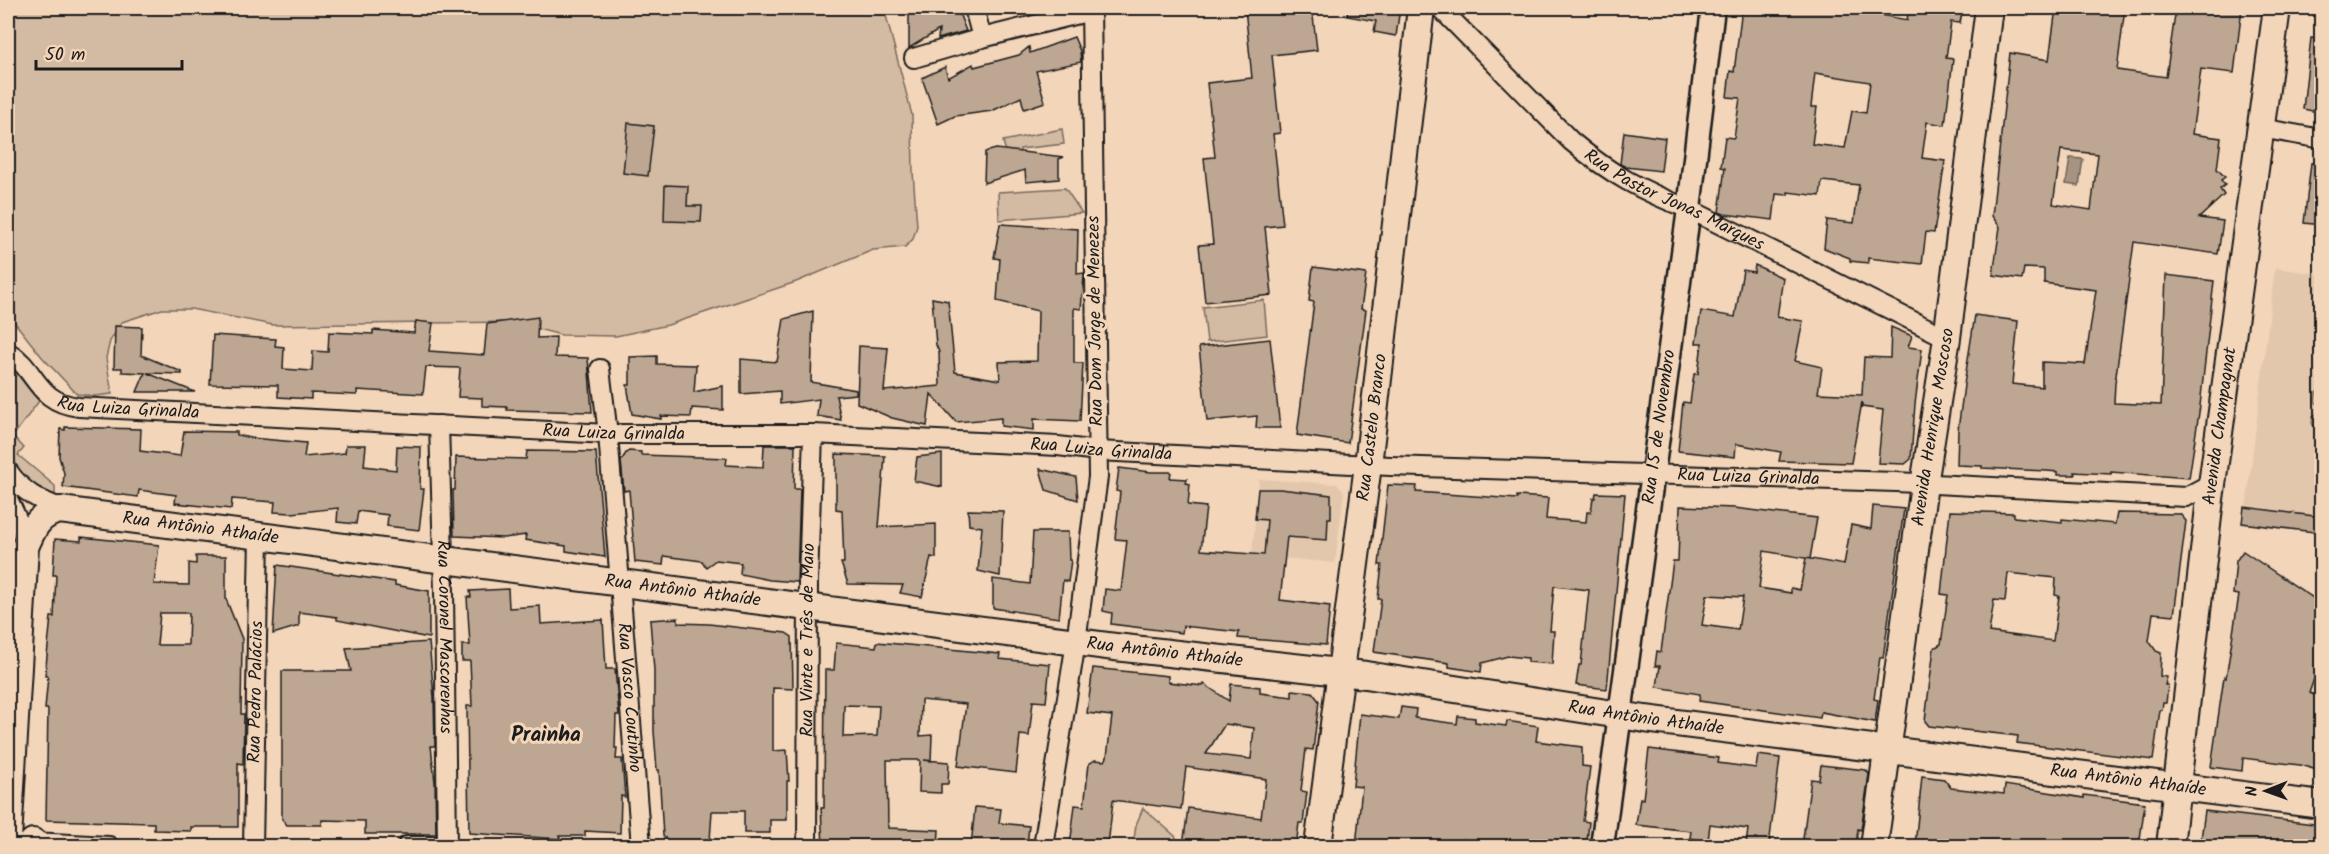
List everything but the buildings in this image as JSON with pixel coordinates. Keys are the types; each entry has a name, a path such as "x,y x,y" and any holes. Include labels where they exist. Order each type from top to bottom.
{"main road":[{"name":"Rua Castelo Branco","path":"1318,846 1368,465 1421,8"},
{"name":"Avenida Henrique Moscoso","path":"1874,846 1924,485 1947,338 1989,8"},
{"name":"Avenida Champagnat","path":"2170,846 2212,483 2249,228 2277,8"},
{"name":"Rua Antônio Athaíde","path":"25,547 36,522 60,510 1076,642 1342,673 1621,715 2322,805"},
{"path":"8,839 25,547"}],"street":[{"path":"974,8 982,38"},
{"name":"Rua Pastor Jonas Marques","path":"1440,8 1572,141 1594,160 1646,192 1689,209 1947,338"},
{"name":"Rua 15 de Novembro","path":"1602,846 1689,209 1713,8"},
{"path":"914,58 1091,9"},
{"name":"Rua Dom Jorge de Menezes","path":"1043,846 1076,642 1098,477 1091,9"},
{"path":"2260,128 2322,139"},
{"name":"Rua Luiza Grinalda","path":"8,352 16,358 45,394 69,406 608,434 813,434 1368,465 1653,474 2186,497 2212,483"},
{"name":"Rua Vasco Coutinho","path":"600,369 628,662 641,846"},
{"name":"Rua Coronel Mascarenhas","path":"439,425 447,846"},
{"name":"Rua Vinte e Três de Maio","path":"807,846 813,434"},
{"path":"8,471 21,489 30,495 70,512"},
{"path":"8,499 20,525 25,547"},
{"name":"Rua Pedro Palácios","path":"253,846 259,536"},
{"path":"29,845 109,846"},
{"path":"407,846 440,846"}],"shaded area":[{"path":"8,8 884,8 912,115 917,226 913,239 905,247 873,250 796,282 668,325 616,336 561,335 511,322 273,325 191,309 162,309 122,322 110,341 106,358 112,394 95,396 77,394 42,357 8,314"},
{"path":"1062,129 1064,144 1020,149 1018,172 1011,172 1003,141"},
{"path":"2070,158 2083,159 2079,186 2066,184"},
{"path":"1065,188 1082,213 999,220 998,192"},
{"path":"2275,268 2321,274 2321,517 2246,508"},
{"path":"1264,300 1267,335 1207,342 1203,307"},
{"path":"8,363 39,401 13,436 24,448 18,455 55,486 55,495 48,495 27,482 8,453"},
{"path":"2321,389 2321,406 2315,402 2316,393"},
{"path":"2321,406 2321,437 2312,423 2313,416 2319,413"},
{"path":"1259,479 1337,484 1344,492 1335,563 1252,555"},
{"path":"8,514 15,571 8,668"},
{"path":"1143,808 1175,836 1181,846 1133,846 1136,825"}],"district":[{"name":"Prainha","path":"546,735"}]}
